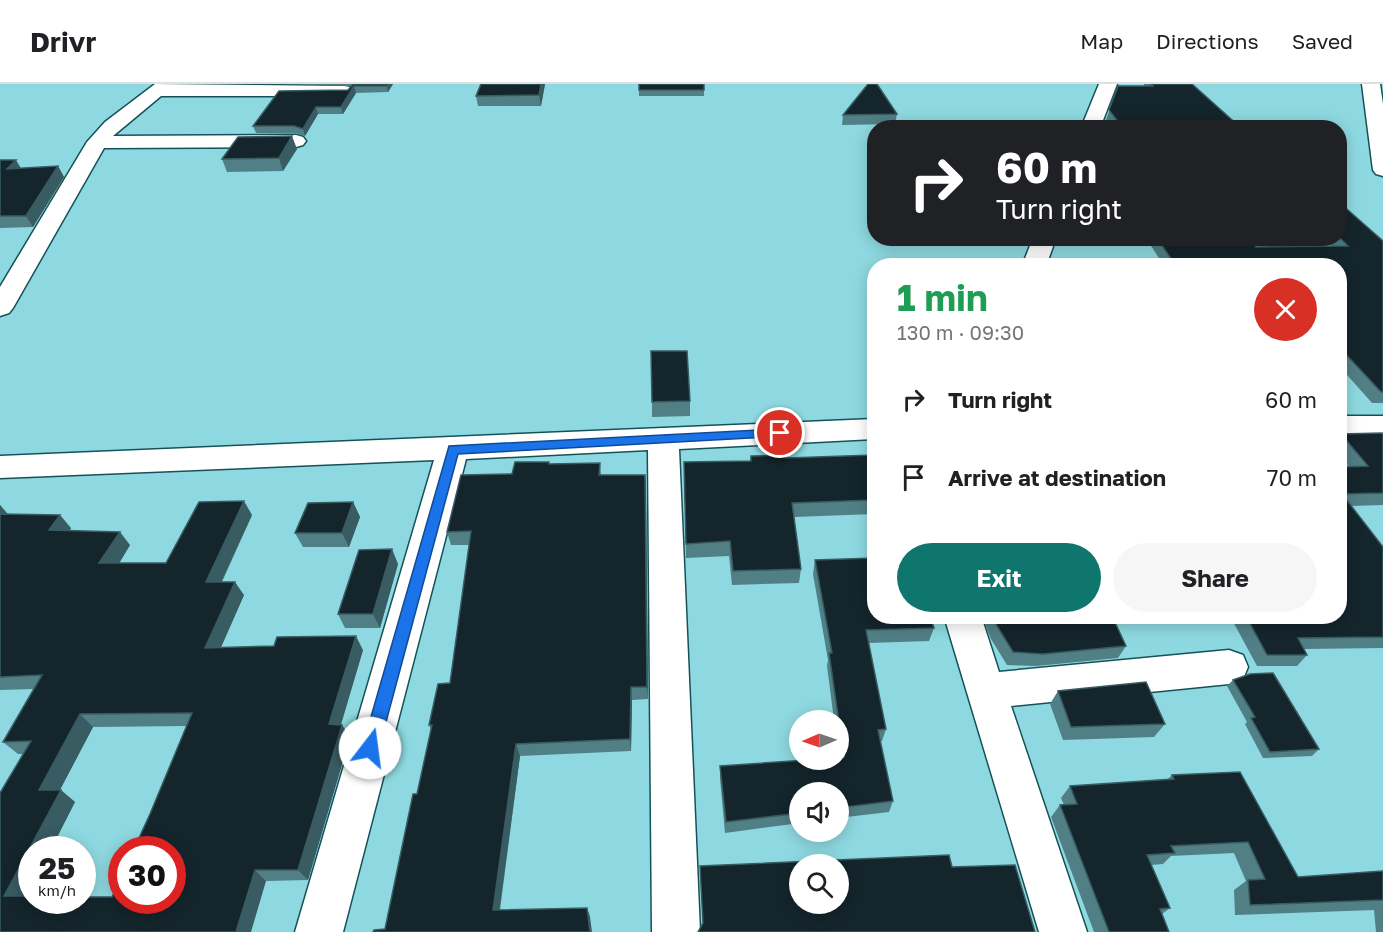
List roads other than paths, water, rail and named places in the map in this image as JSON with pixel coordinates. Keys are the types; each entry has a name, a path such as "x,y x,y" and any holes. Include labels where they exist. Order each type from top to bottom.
{"street":[{"path":"1093,120 1108,84"},
{"path":"1371,84 1383,170"},
{"path":"0,308 97,142 112,126 161,88 344,91"},
{"path":"97,142 296,141"},
{"path":"1347,426 1381,428"},
{"path":"0,467 867,429"},
{"path":"663,439 676,932"},
{"path":"319,932 453,449"},
{"path":"964,624 1063,932"},
{"path":"985,691 1229,667"}]}
